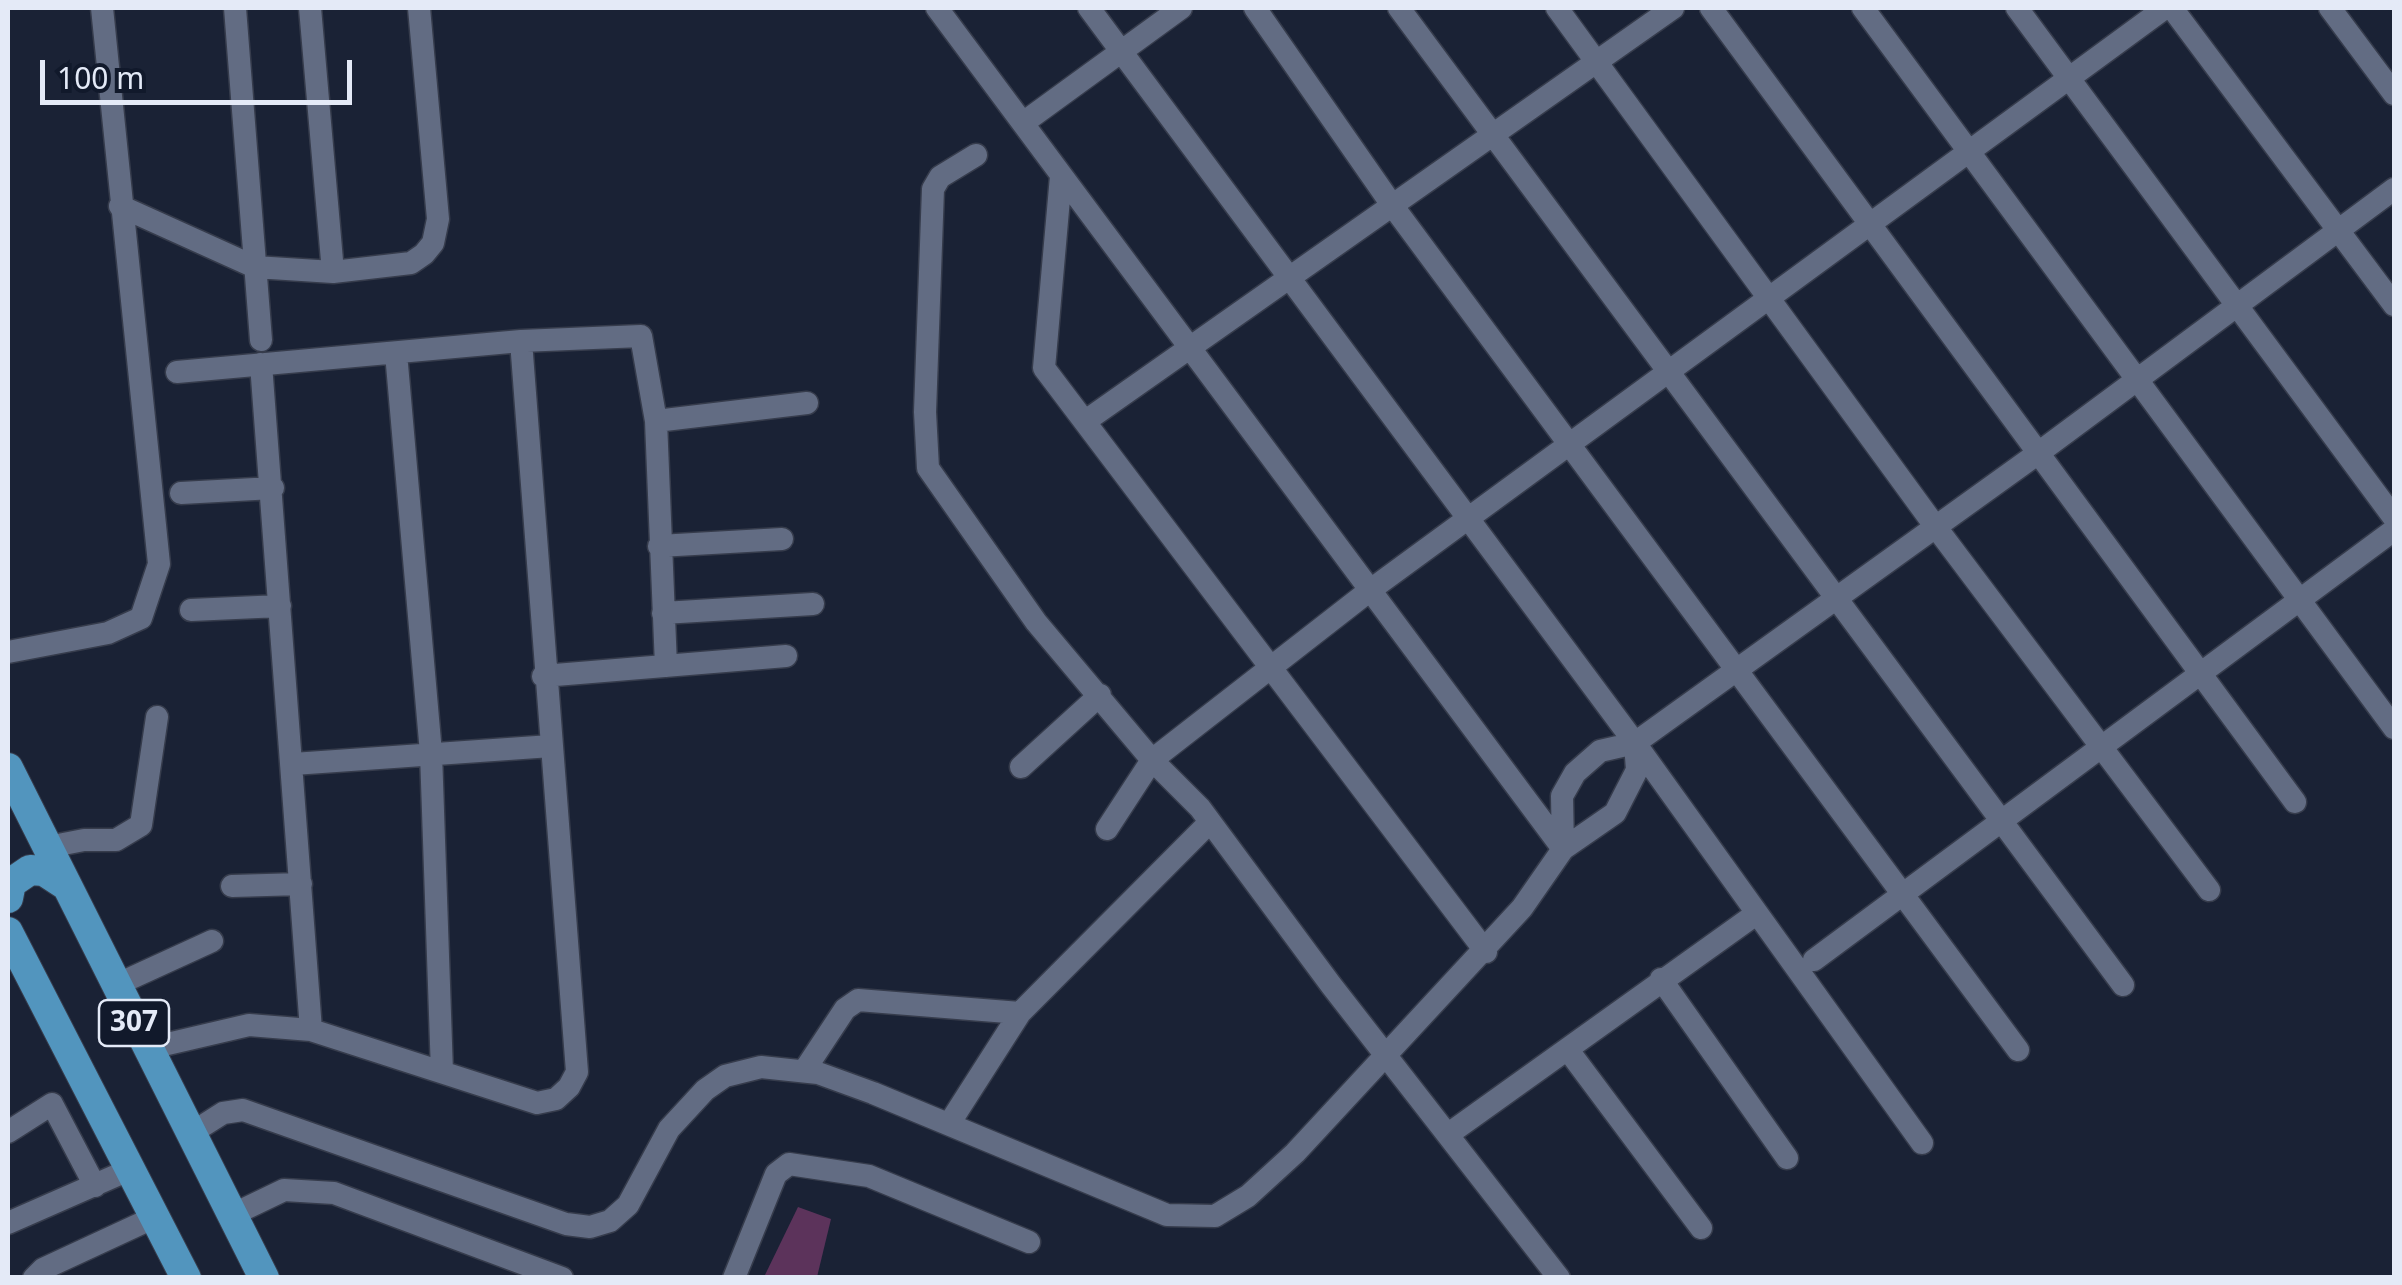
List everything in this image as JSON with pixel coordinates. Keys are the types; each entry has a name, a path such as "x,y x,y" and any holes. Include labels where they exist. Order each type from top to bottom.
{"main road":[{"name":"307","path":"9,780 48,846 146,1049 264,1278"},
{"path":"8,898 11,883 30,870 44,871 67,886"},
{"name":"307","path":"10,943 186,1278"}],"street":[{"path":"8,652 108,633 141,618 160,564 102,8"},
{"path":"235,8 294,764 310,1030"},
{"path":"310,8 334,272"},
{"path":"120,206 255,267 334,272 411,262 433,242 438,219 420,8"},
{"path":"937,8 1563,849"},
{"path":"1090,8 1635,743 1922,1143"},
{"path":"1023,123 1181,8"},
{"path":"1255,8 1392,205 2018,1050"},
{"path":"1399,8 2124,984"},
{"path":"1557,8 1936,526 2209,890"},
{"path":"1087,420 1673,8"},
{"path":"1712,8 2295,802"},
{"path":"1863,8 2394,728"},
{"path":"2017,8 2394,518"},
{"path":"1107,829 1152,760 1369,592 2165,8"},
{"path":"2172,8 2394,305"},
{"path":"2330,8 2394,94"},
{"path":"976,155 940,177 932,189 925,412 928,468 1036,622 1152,760 1210,822 1559,1278"},
{"path":"1062,176 1042,361 1486,952"},
{"path":"1563,849 1562,796 1575,773 1600,751 1635,743 2038,454 2394,189"},
{"path":"177,372 261,352 396,353 521,341 641,336 656,421 666,666"},
{"path":"146,1049 249,1025 310,1030 536,1103 556,1100 577,1072 543,676 521,341"},
{"path":"396,353 431,753 442,1072"},
{"path":"656,421 807,403"},
{"path":"181,492 273,488"},
{"path":"1814,960 1900,892 2394,530"},
{"path":"659,546 782,539"},
{"path":"663,614 813,604"},
{"path":"191,610 280,606"},
{"path":"543,676 786,656"},
{"path":"1021,767 1100,695"},
{"path":"48,846 116,840 141,825 157,717"},
{"path":"190,1134 223,1113 243,1110 566,1224 590,1228 610,1222 628,1205 670,1129 705,1090 725,1076 761,1067 804,1071 874,1092 1166,1215 1215,1216 1248,1196 1388,1058 1486,952 1563,849 1615,813 1638,770 1635,743"},
{"path":"294,764 551,746"},
{"path":"949,1124 1020,1013 1210,822"},
{"path":"232,886 301,884"},
{"path":"1450,1133 1756,914"},
{"path":"116,986 212,941"},
{"path":"1661,979 1786,1158"},
{"path":"804,1071 845,1009 858,1000 1020,1013"},
{"path":"1568,1050 1700,1228"},
{"path":"8,1132 52,1104 89,1088"},
{"path":"52,1104 95,1186"},
{"path":"734,1278 776,1174 790,1164 869,1176 1030,1242"},
{"path":"8,1223 131,1169"},
{"path":"232,1215 284,1190 334,1193 562,1278"},
{"path":"34,1278 42,1269 155,1217"}],"shaded area":[{"path":"798,1207 831,1219 817,1277 764,1277"}]}
